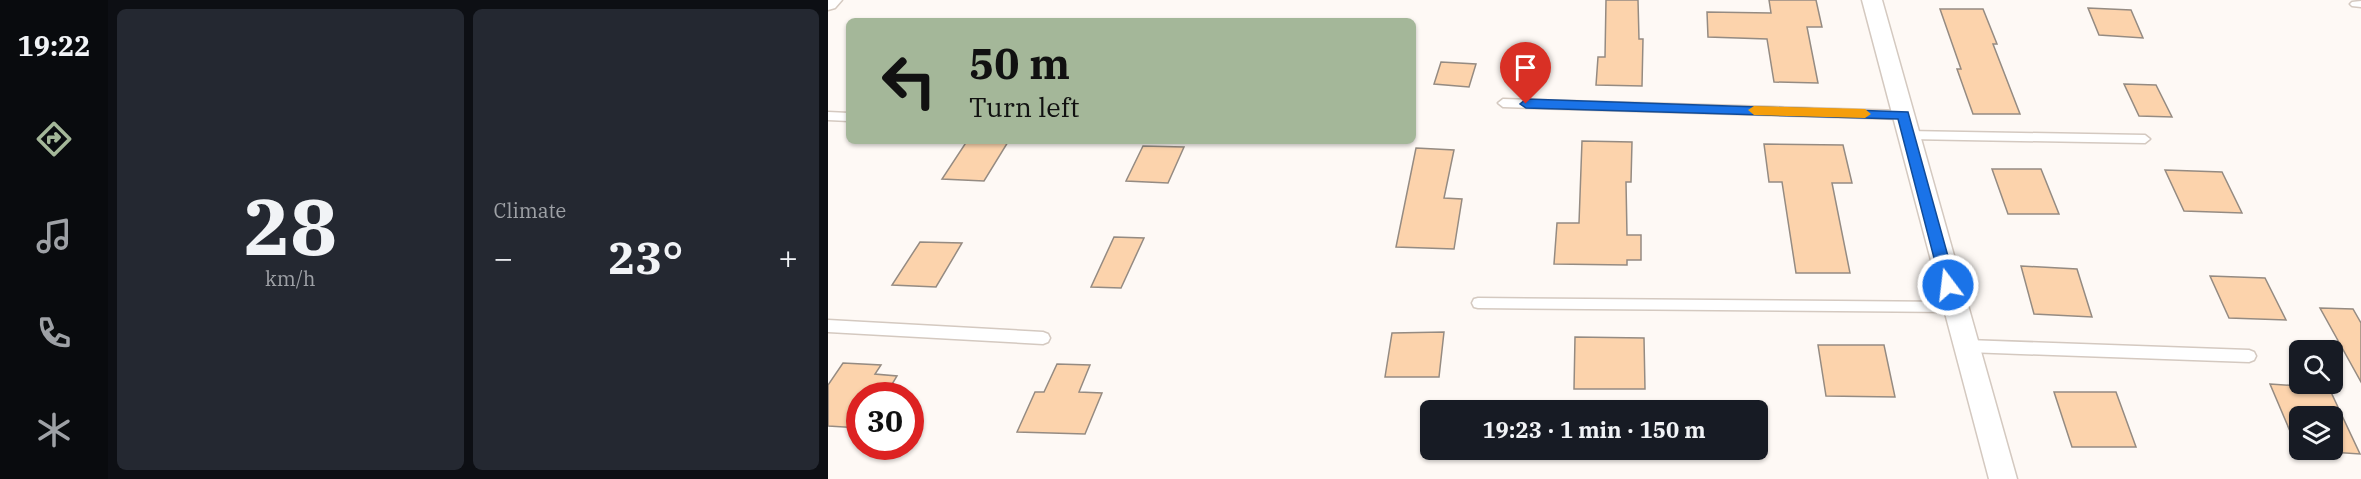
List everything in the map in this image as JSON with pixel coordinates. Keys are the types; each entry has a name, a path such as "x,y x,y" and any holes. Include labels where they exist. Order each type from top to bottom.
{"street":[{"path":"828,4 832,0"},
{"path":"1872,0 1954,307 1967,346 2003,479"}],"lane":[{"path":"1503,103 2145,140"},
{"path":"828,116 846,117"},
{"path":"1478,303 1954,307"},
{"path":"828,326 1042,338"},
{"path":"1967,346 2249,356"}],"building":[{"path":"1606,0 1638,0 1639,39 1643,39 1642,86 1596,85 1598,57 1605,57"},
{"path":"1769,0 1816,0 1822,27 1807,27 1818,83 1774,82 1767,39 1708,37 1707,12 1771,13"},
{"path":"2088,8 2131,10 2143,38 2099,35"},
{"path":"1940,9 1983,9 1997,44 1993,44 2020,114 1973,114 1957,69 1961,69"},
{"path":"1441,62 1476,64 1469,87 1434,84"},
{"path":"2124,84 2156,85 2172,117 2139,116"},
{"path":"1582,141 1632,142 1631,182 1626,182 1627,235 1641,235 1641,260 1627,260 1627,265 1554,264 1557,223 1579,223"},
{"path":"965,144 1007,144 984,181 942,179"},
{"path":"1764,144 1843,145 1852,183 1832,183 1850,273 1796,273 1782,182 1769,182"},
{"path":"1143,146 1184,147 1168,183 1126,181"},
{"path":"1416,148 1454,150 1444,198 1462,199 1454,249 1396,247"},
{"path":"1992,169 2041,169 2059,214 2008,214"},
{"path":"2165,170 2222,172 2242,213 2184,211"},
{"path":"1114,237 1144,238 1121,288 1091,287"},
{"path":"920,242 962,243 936,287 892,285"},
{"path":"2021,266 2077,269 2092,317 2034,314"},
{"path":"2210,276 2265,278 2286,320 2229,318"},
{"path":"2320,308 2353,309 2361,323 2361,382 2343,350 2343,340 2338,340"},
{"path":"1444,332 1439,377 1385,377 1392,333"},
{"path":"1575,337 1644,338 1645,389 1574,389"},
{"path":"1818,345 1884,345 1895,397 1826,396"},
{"path":"843,363 881,365 875,374 897,376 893,382 846,382 846,427 828,426 828,385"},
{"path":"1057,364 1090,365 1079,392 1102,393 1085,434 1017,432 1035,392 1044,392"},
{"path":"2270,384 2289,385 2289,394 2332,394 2337,406 2289,406 2289,429"},
{"path":"2054,392 2116,392 2136,447 2072,447"},
{"path":"2343,418 2360,454 2343,453"}],"slow traffic":[{"path":"1754,110 1865,114"}],"route":[{"path":"1526,104 1903,115 1948,285"}]}
